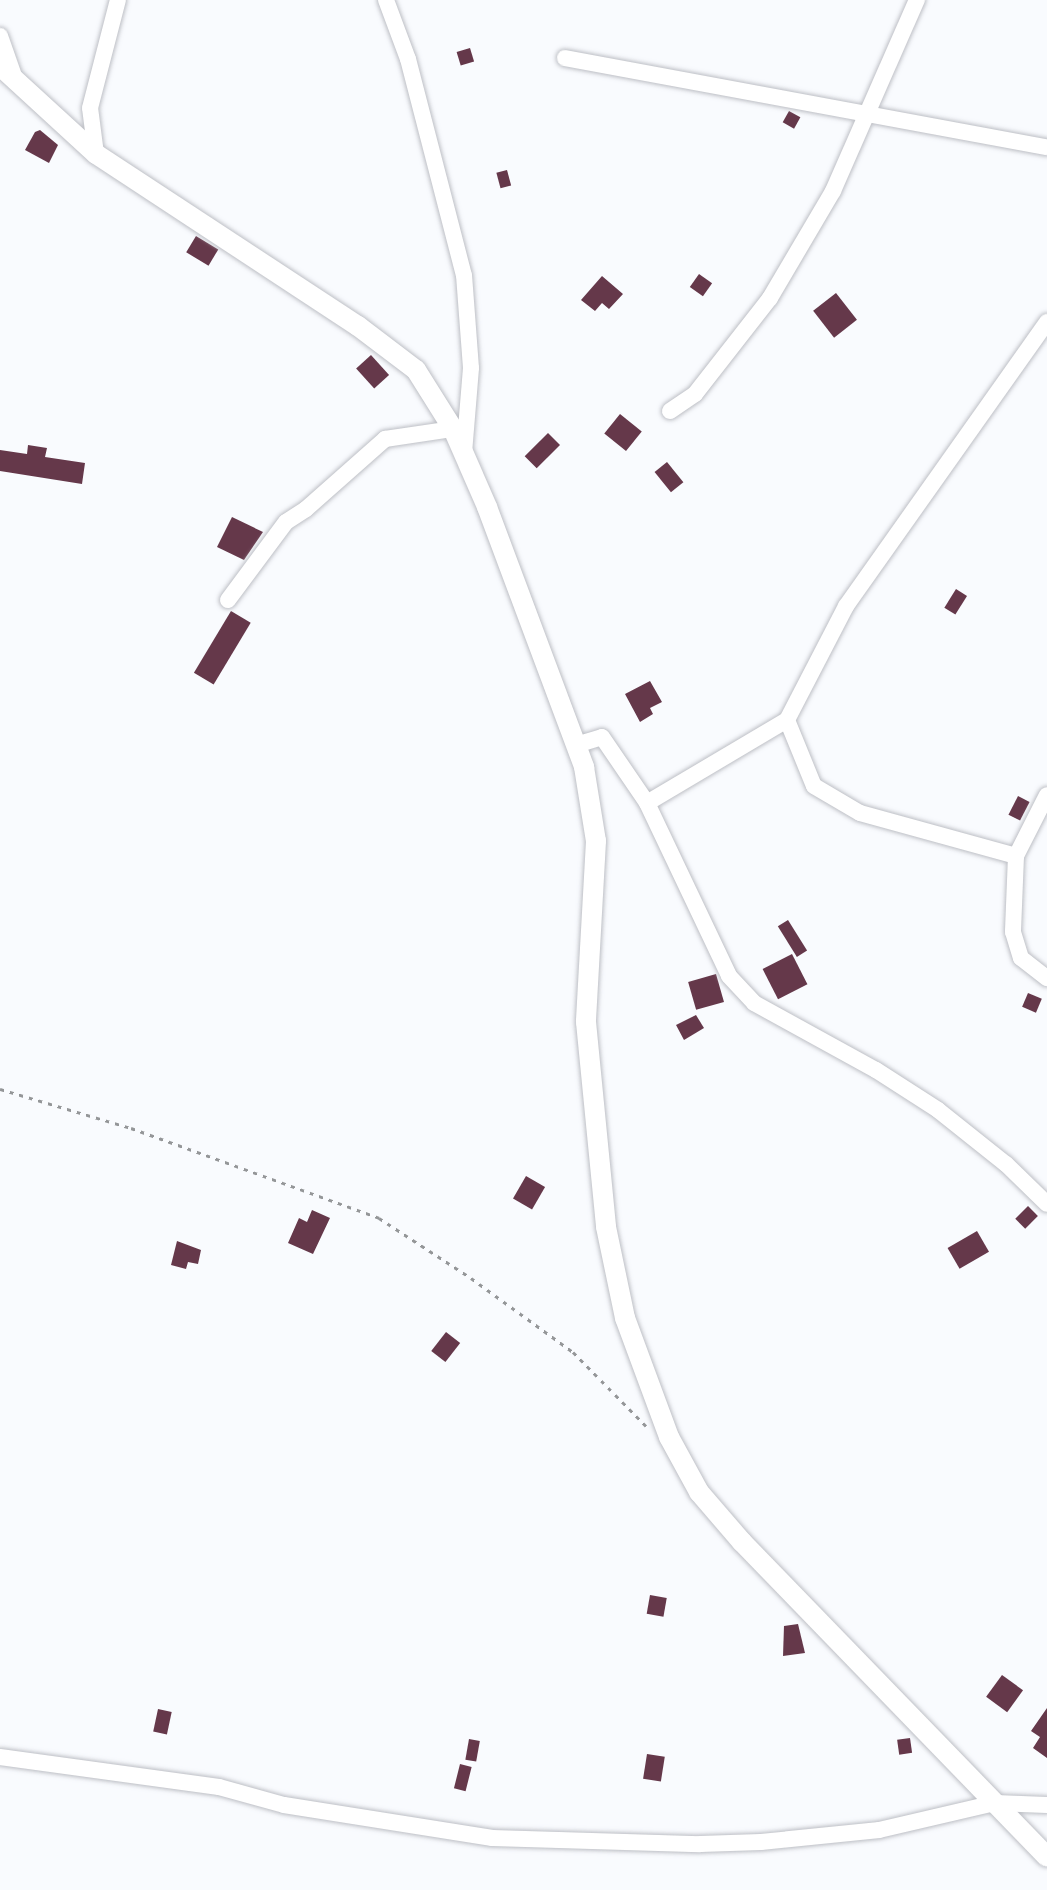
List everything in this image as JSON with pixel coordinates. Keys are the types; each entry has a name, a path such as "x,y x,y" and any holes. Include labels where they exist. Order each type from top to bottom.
{"street":[{"path":"96,154 90,108 118,0"},
{"path":"386,0 408,59 464,275 471,368 464,454"},
{"path":"670,411 695,394 770,298 833,191 917,0"},
{"path":"0,36 7,71 96,154 358,326 416,370 453,429 584,767 596,841 586,1022 606,1227 625,1318 669,1437 699,1492 742,1542 1047,1857"},
{"path":"565,58 1047,147"},
{"path":"647,803 787,720 846,606 1047,322"},
{"path":"228,600 286,522 318,499 385,439 453,429"},
{"path":"787,720 814,786 860,813 1016,856"},
{"path":"576,745 602,737 647,803 729,976 754,1003 876,1070 938,1110 1006,1164 1047,1204"},
{"path":"1047,795 1016,856 1013,932 1021,958 1047,978"},
{"path":"0,1757 219,1787 284,1805 492,1838 700,1844 761,1842 879,1830 995,1803 1047,1805"}],"path":[{"path":"0,1089 131,1128 379,1218 471,1278 573,1352 648,1428"}],"building":[{"path":"470,48 474,61 461,65 457,52"},
{"path":"789,111 800,117 794,129 783,122"},
{"path":"40,130 58,145 49,163 25,150 35,132"},
{"path":"507,170 511,185 501,188 496,173"},
{"path":"196,236 218,249 209,266 186,252"},
{"path":"699,274 712,283 703,296 690,287"},
{"path":"602,276 623,294 609,309 602,303 595,311 581,300"},
{"path":"836,293 857,320 834,338 813,311"},
{"path":"371,355 389,375 374,388 356,368"},
{"path":"620,414 642,432 626,451 604,433"},
{"path":"548,433 560,445 537,468 525,456"},
{"path":"28,445 47,448 45,457 85,463 82,484 0,471 0,450 27,454"},
{"path":"667,462 683,482 671,492 655,472"},
{"path":"232,517 263,532 244,560 217,547"},
{"path":"956,589 967,596 955,615 944,608"},
{"path":"231,611 251,623 214,685 194,673"},
{"path":"650,681 662,702 650,708 653,714 640,722 625,694"},
{"path":"1018,796 1030,802 1020,821 1008,815"},
{"path":"788,920 807,951 797,957 778,926"},
{"path":"792,954 807,984 778,999 763,969"},
{"path":"716,974 724,1002 696,1010 688,982"},
{"path":"1028,993 1042,999 1036,1013 1022,1007"},
{"path":"696,1015 704,1028 684,1040 676,1025"},
{"path":"526,1176 545,1187 532,1210 513,1199"},
{"path":"1028,1206 1038,1216 1025,1229 1015,1219"},
{"path":"312,1210 330,1218 313,1254 288,1243 299,1218 307,1222"},
{"path":"977,1231 989,1252 960,1269 948,1248"},
{"path":"177,1241 201,1250 198,1264 188,1262 186,1269 171,1265"},
{"path":"446,1332 460,1343 445,1362 431,1351"},
{"path":"650,1595 667,1598 663,1617 647,1614"},
{"path":"798,1624 805,1653 783,1656 784,1626"},
{"path":"1002,1675 1023,1690 1007,1712 986,1697"},
{"path":"1047,1708 1047,1758 1033,1748 1040,1737 1031,1731"},
{"path":"158,1709 172,1712 167,1734 153,1731"},
{"path":"910,1738 912,1753 899,1755 897,1740"},
{"path":"469,1739 480,1741 476,1762 465,1760"},
{"path":"647,1754 665,1757 661,1782 643,1779"},
{"path":"460,1764 472,1767 466,1791 454,1788"}]}
